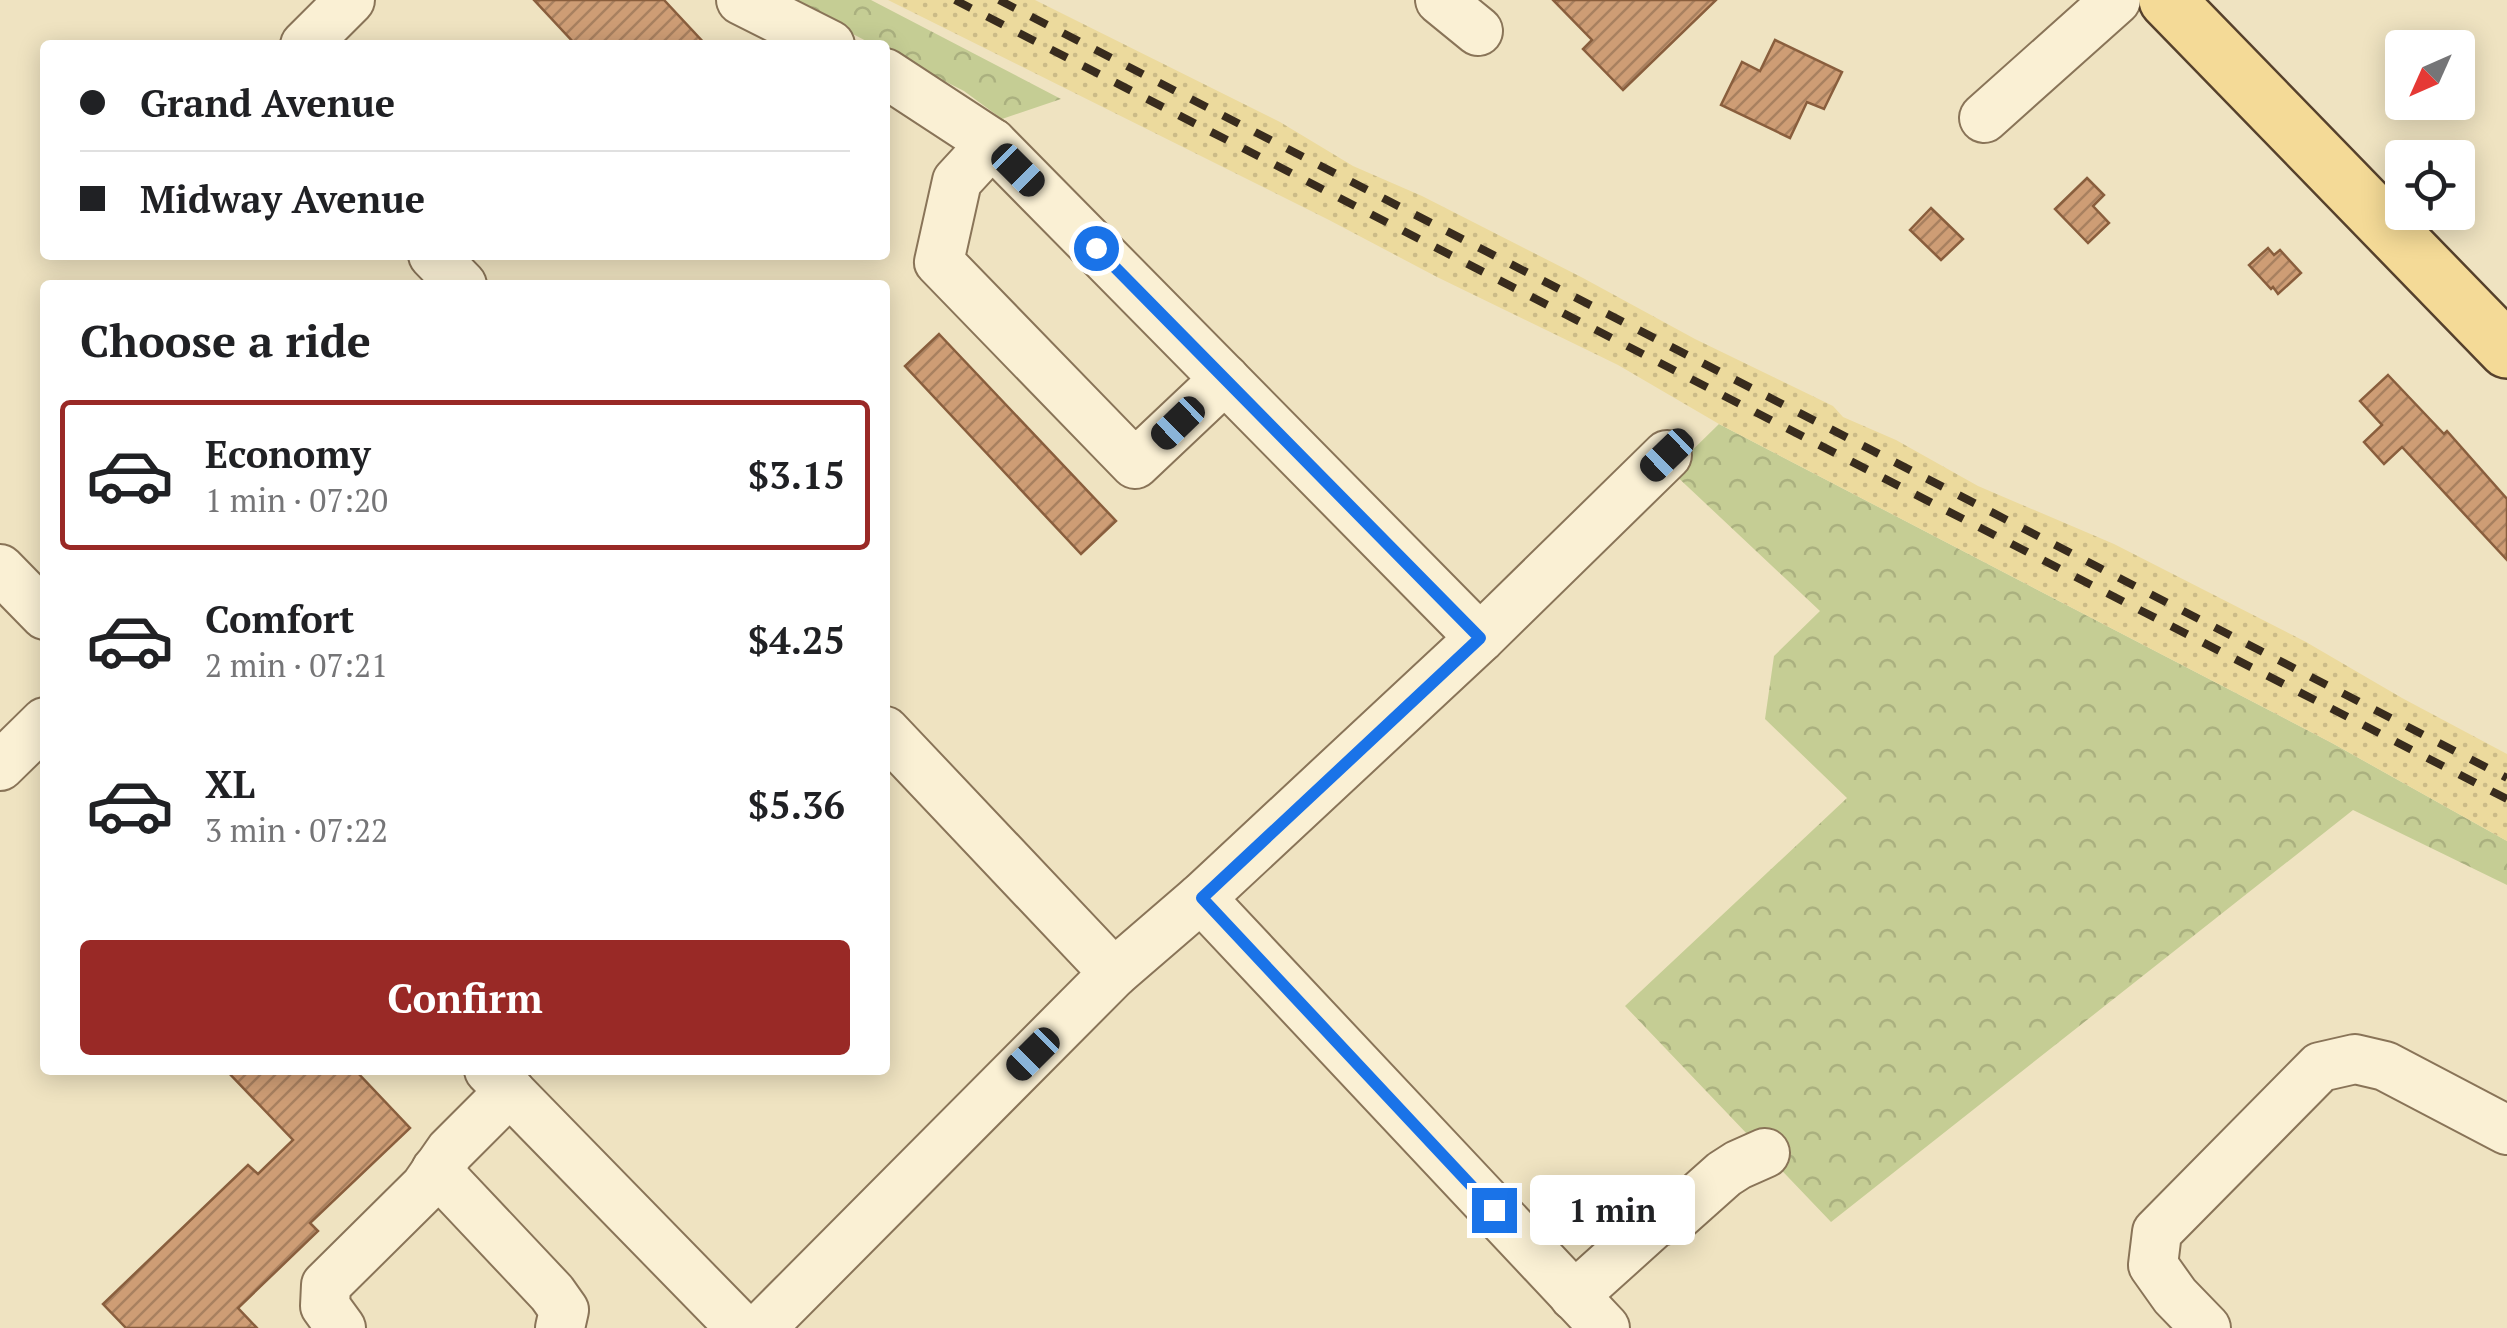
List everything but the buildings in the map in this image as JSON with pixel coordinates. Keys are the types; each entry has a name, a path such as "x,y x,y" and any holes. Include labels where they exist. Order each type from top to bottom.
{"main road":[{"path":"2168,0 2499,327"}],"street":[{"path":"310,40 350,0"},
{"path":"742,0 820,40"},
{"path":"1440,0 1478,31"},
{"path":"1984,118 2116,0"},
{"path":"890,76 992,143 1480,638"},
{"path":"992,143 957,181 940,262 1135,464 1225,379"},
{"path":"438,260 457,280"},
{"path":"761,1328 1114,972 1202,898 1480,638 1667,455"},
{"path":"0,568 40,609"},
{"path":"0,766 40,727"},
{"path":"890,736 1114,972"},
{"path":"1202,898 1589,1312 1655,1224 1678,1215 1724,1174 1766,1152"},
{"path":"2206,1328 2175,1296 2153,1264 2158,1232 2320,1066 2355,1059 2385,1066 2507,1130"},
{"path":"341,1328 325,1306 326,1285 425,1187 500,1081 740,1328"},
{"path":"436,1170 552,1293 564,1310 560,1328"}],"green space":[{"path":"787,0 871,0 1061,99 1002,119 964,91 890,54 890,40 864,40"},
{"path":"1719,424 2332,743 2507,841 2507,885 2353,810 1831,1222 1625,1006 1847,798 1765,719 1774,656 1820,611 1671,471"}],"sand":[{"path":"888,0 1035,0 1280,122 1353,166 1422,196 1695,339 1833,406 1843,417 1896,440 1978,486 2114,544 2306,642 2507,754 2507,841 2332,743 1719,424 1618,365"}],"railway":[{"path":"955,0 2507,799"},
{"path":"999,0 2507,778"}],"route":[{"path":"1096,248 1480,638 1202,898 1494,1210"}]}
